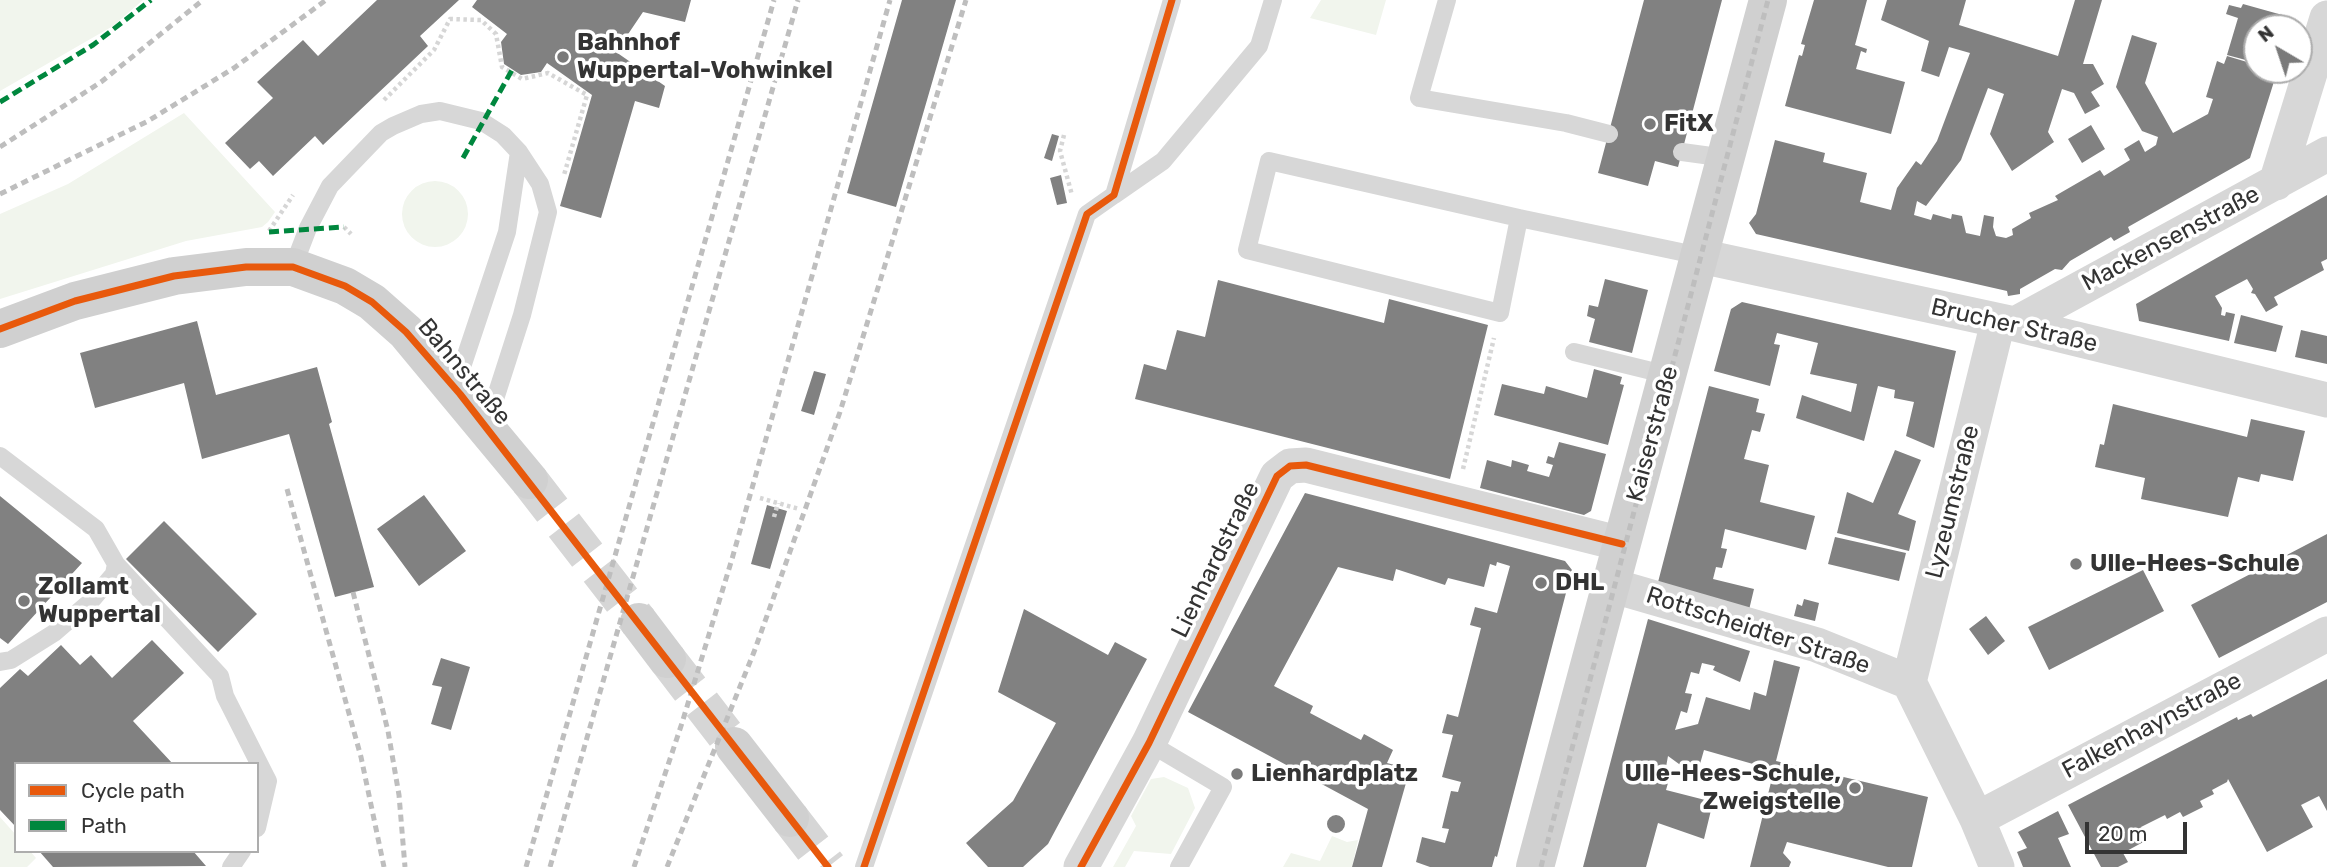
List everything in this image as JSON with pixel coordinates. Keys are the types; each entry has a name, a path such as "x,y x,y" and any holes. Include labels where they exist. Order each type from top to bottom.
{"main road":[{"name":"Kaiserstraße","path":"1535,867 1768,0"},
{"name":"Bahnstraße","path":"0,330 75,300 174,276 246,267 293,267 345,286 372,302 406,332 456,388 529,480"},
{"path":"639,622 667,659"},
{"path":"734,746 790,818"}],"street":[{"path":"2276,183 2327,18"},
{"name":"Mackensenstraße","path":"2007,323 2327,154"},
{"name":"Brucher Straße","path":"1700,256 2007,323 2327,400"},
{"name":"Lyzeumstraße","path":"1909,682 2007,323"},
{"name":"Lienhardstraße","path":"1081,867 1149,743 1277,476 1290,466 1306,465 1622,544"},
{"name":"Rottscheidter Straße","path":"1610,585 1817,645 1909,682"},
{"name":"Falkenhaynstraße","path":"1977,819 2327,634"},
{"path":"1909,682 1977,819 1997,867"}],"lane":[{"path":"1114,195 1172,0"},
{"path":"864,867 1087,214 1163,161 1259,46 1273,0"},
{"path":"1447,0 1419,98 1566,123 1608,134"},
{"path":"293,267 308,228 330,186 381,133 421,114 440,111 461,114 503,135 519,152 540,184 548,212 522,315 486,427"},
{"path":"456,388 507,232 519,152"},
{"path":"1682,152 1726,158"},
{"path":"1519,218 1500,313 1247,250 1269,161 1700,256"},
{"path":"1574,352 1668,375"},
{"path":"0,456 96,529 116,564 220,676 225,696 258,762"},
{"path":"0,663 11,660 54,633 91,601 114,574 116,564"},
{"path":"1149,743 1223,787 1179,867"},
{"path":"259,763 268,781 259,819"}],"path":[{"path":"381,103 426,58 450,19 481,20 496,34 502,67 522,79 548,73 587,95 561,183"},
{"path":"421,53 426,58"},
{"path":"1064,135 1059,151 1074,202 1087,214"},
{"path":"269,232 298,188"},
{"path":"344,227 351,234"},
{"path":"1466,455 1500,313"},
{"path":"760,498 799,509"},
{"path":"774,517 778,503"}],"shaded area":[{"path":"0,0 143,0 113,26 0,91"},
{"path":"1321,0 1386,0 1376,35 1310,18"},
{"path":"184,113 275,212 268,222 262,227 186,241 0,299 0,214 68,184"},
{"path":"428,181 442,181 454,186 463,195 468,214 466,227 459,238 442,247 428,247 416,242 407,233 402,221 402,207 407,195 416,186"},
{"path":"1164,777 1188,788 1195,808 1171,854 1134,851 1125,867 1113,867 1136,826 1131,816 1151,779"},
{"path":"0,817 14,833 14,853 32,853 36,858 27,867 0,867"},
{"path":"1332,836 1347,842 1358,840 1352,867 1283,867 1291,853 1320,861"}],"building":[{"path":"377,0 459,0 420,36 428,46 323,145 315,136 273,176 259,161 250,169 225,143 273,98 257,82 303,40 318,56"},
{"name":"Bahnhof Wuppertal-Vohwinkel","path":"477,0 691,0 685,22 643,12 616,52 665,86 659,108 635,101 601,218 560,206 592,95 547,63 541,72 521,75 504,64 501,42 507,34 472,7"},
{"path":"902,0 956,0 896,207 847,193"},
{"path":"1644,0 1722,0 1678,167 1655,161 1648,186 1598,173"},
{"path":"1814,0 1867,0 1855,45 1867,49 1866,53 1861,51 1856,69 1905,82 1891,134 1785,106 1799,55 1802,56 1805,45 1801,44"},
{"path":"1887,0 1966,0 1959,25 2058,56 2075,0 2102,0 2083,64 2093,64 2104,84 2091,92 2100,106 2085,114 2074,93 2062,89 2048,132 2054,142 2012,171 1990,134 2004,94 1988,88 1961,160 1926,206 1917,201 1914,215 1931,220 1933,214 1951,219 1952,214 1962,216 1966,233 1980,236 1984,215 1994,217 1996,236 2006,238 2013,235 2012,229 2031,218 2029,213 2058,200 2055,196 2100,170 2104,176 2130,160 2124,149 2139,140 2145,152 2156,145 2158,137 2142,131 2116,87 2132,35 2157,43 2145,83 2173,133 2208,114 2213,99 2206,97 2217,61 2224,64 2227,56 2243,61 2243,84 2273,84 2250,158 2128,227 2130,232 2114,241 2111,237 2070,261 2062,270 2055,269 2020,289 2020,294 2008,296 2007,291 1756,234 1749,223 1756,214 1775,140 1825,153 1823,162 1867,173 1860,202 1891,210 1897,188 1916,161 1921,165 1937,141 1970,53 1949,47 1939,77 1921,71 1929,41 1881,20"},
{"path":"2243,4 2279,14 2243,14 2243,59 2227,55 2238,18 2226,14 2229,5 2241,8"},
{"path":"2091,125 2105,149 2082,163 2068,139"},
{"path":"1052,134 1059,136 1052,161 1044,158"},
{"path":"1061,175 1067,203 1057,205 1050,178"},
{"path":"2327,195 2327,259 2321,262 2324,270 2274,297 2278,305 2266,312 2255,294 2251,293 2253,289 2247,279 2215,296 2222,308 2221,315 2225,316 2226,312 2235,314 2229,341 2139,321 2136,304"},
{"path":"1605,279 1648,290 1632,353 1589,342 1595,319 1587,316 1589,305 1598,307"},
{"path":"1218,280 1384,323 1389,299 1488,325 1450,479 1135,399 1144,364 1166,370 1177,330 1205,337"},
{"path":"1742,302 1956,351 1934,448 1906,436 1914,402 1894,398 1895,390 1878,386 1864,441 1796,418 1802,395 1851,412 1857,384 1810,374 1818,343 1777,333 1774,344 1780,345 1770,386 1714,371 1731,309"},
{"path":"2241,315 2283,326 2276,352 2234,343"},
{"path":"197,321 216,395 317,367 332,422 329,424 374,587 335,597 289,434 202,459 184,383 95,408 80,353"},
{"path":"2301,330 2327,336 2327,364 2295,357"},
{"path":"1594,369 1622,377 1620,384 1624,385 1608,445 1494,415 1502,384 1544,394 1546,386 1587,398"},
{"path":"814,371 826,374 814,415 801,411"},
{"path":"1709,386 1759,399 1756,412 1765,414 1760,432 1752,430 1744,459 1769,465 1760,502 1815,516 1806,550 1725,529 1721,548 1727,549 1722,568 1716,567 1713,579 1754,589 1749,610 1657,586"},
{"path":"2113,404 2247,437 2251,419 2305,431 2293,481 2261,474 2259,482 2238,477 2228,517 2141,499 2145,478 2095,467 2100,444 2104,445"},
{"path":"1559,442 1606,454 1591,511 1584,515 1480,488 1487,460 1511,467 1512,460 1529,465 1527,471 1549,477 1553,465 1546,463 1548,456 1554,458"},
{"path":"1895,450 1921,460 1898,514 1916,521 1909,551 1837,533 1847,492 1873,503"},
{"path":"1305,493 1565,561 1572,570 1497,857 1495,856 1492,867 1430,867 1416,862 1422,837 1445,843 1449,829 1442,828 1451,791 1458,792 1461,782 1442,777 1453,735 1442,733 1447,714 1458,717 1481,628 1470,625 1475,607 1497,613 1510,566 1497,562 1496,566 1490,564 1484,587 1448,578 1445,585 1396,569 1393,581 1338,567 1274,686 1313,706 1310,713 1361,740 1364,734 1393,750 1387,763 1410,769 1382,867 1352,867 1368,809 1188,712"},
{"path":"424,495 466,551 419,586 377,529"},
{"name":"Zollamt Wuppertal","path":"0,496 82,563 8,644 0,638"},
{"path":"767,505 787,511 770,569 751,564"},
{"path":"164,521 257,614 218,652 126,559"},
{"path":"2327,534 2327,602 2219,658 2191,605"},
{"path":"1835,537 1906,553 1899,581 1828,564"},
{"path":"2143,570 2164,611 2049,670 2028,627"},
{"path":"1804,599 1819,603 1815,621 1794,616 1797,604 1802,606"},
{"path":"1024,609 1108,655 1115,642 1147,659 1048,844 1023,867 988,867 966,843 1013,801 1056,723 998,692"},
{"path":"1986,616 2005,641 1988,655 1969,629"},
{"path":"1648,619 1750,651 1740,682 1713,670 1715,666 1702,663 1699,674 1691,672 1685,693 1692,694 1687,713 1681,711 1675,730 1698,724 1706,697 1750,710 1754,692 1766,696 1774,660 1800,667 1776,761 1928,797 1912,867 1888,867 1787,842 1783,853 1791,862 1789,867 1750,867 1774,770 1704,750 1698,771 1679,764 1668,756 1666,767 1672,769 1666,790 1713,802 1704,839 1658,823 1646,867 1583,867"},
{"path":"152,640 184,673 133,721 171,762 14,762 14,825 0,810 0,688 20,669 28,676 61,645 80,665 91,655 112,678"},
{"path":"441,658 470,667 451,730 431,724 442,687 432,685"},
{"path":"2327,679 2327,811 2319,796 2301,805 2313,827 2267,852 2228,779 2212,790 2214,794 2200,801 2203,807 2183,817 2180,812 2167,819 2165,815 2141,827 2147,840 2123,853 2128,862 2118,867 2101,867 2068,805 2237,717 2238,720 2251,714 2253,717"},
{"path":"2058,811 2069,834 2058,838 2071,867 2023,867 2017,852 2027,848 2018,832"},
{"path":"1332,815 1340,815 1345,824 1343,831 1332,833 1327,828 1327,820"},
{"path":"41,853 195,853 206,866 53,867"}],"tunnel":[{"path":"529,480 639,622"},
{"path":"667,659 734,746"},
{"path":"790,818 828,867"}],"railway":[{"path":"0,147 101,82 203,0"},
{"path":"0,194 148,121 234,68 326,0"},
{"path":"526,867 774,0"},
{"path":"550,867 798,0"},
{"path":"634,867 732,559 890,0"},
{"path":"667,867 754,652 840,412 966,0"},
{"path":"1541,867 1768,0"},
{"path":"287,489 361,757 384,867"},
{"path":"353,592 388,731 399,795 405,867"}],"marked path":[{"path":"0,102 93,45 151,0"},
{"path":"463,158 512,70"},
{"path":"269,232 344,227"}],"cycle path":[{"path":"864,867 1087,214 1114,195 1172,0"},
{"path":"0,329 75,301 174,276 246,267 293,267 345,286 372,302 406,332 460,394 828,867"},
{"path":"1081,867 1149,743 1277,476 1290,466 1306,465 1622,544"}],"place":[{"name":"Bahnhof Wuppertal-Vohwinkel","path":"563,57"},
{"name":"FitX","path":"1650,124"},
{"name":"Ulle-Hees-Schule","path":"2076,564"},
{"name":"DHL","path":"1541,583"},
{"name":"Zollamt Wuppertal","path":"24,601"},
{"name":"Lienhardplatz","path":"1237,774"},
{"name":"Ulle-Hees-Schule, Zweigstelle","path":"1855,788"}]}
